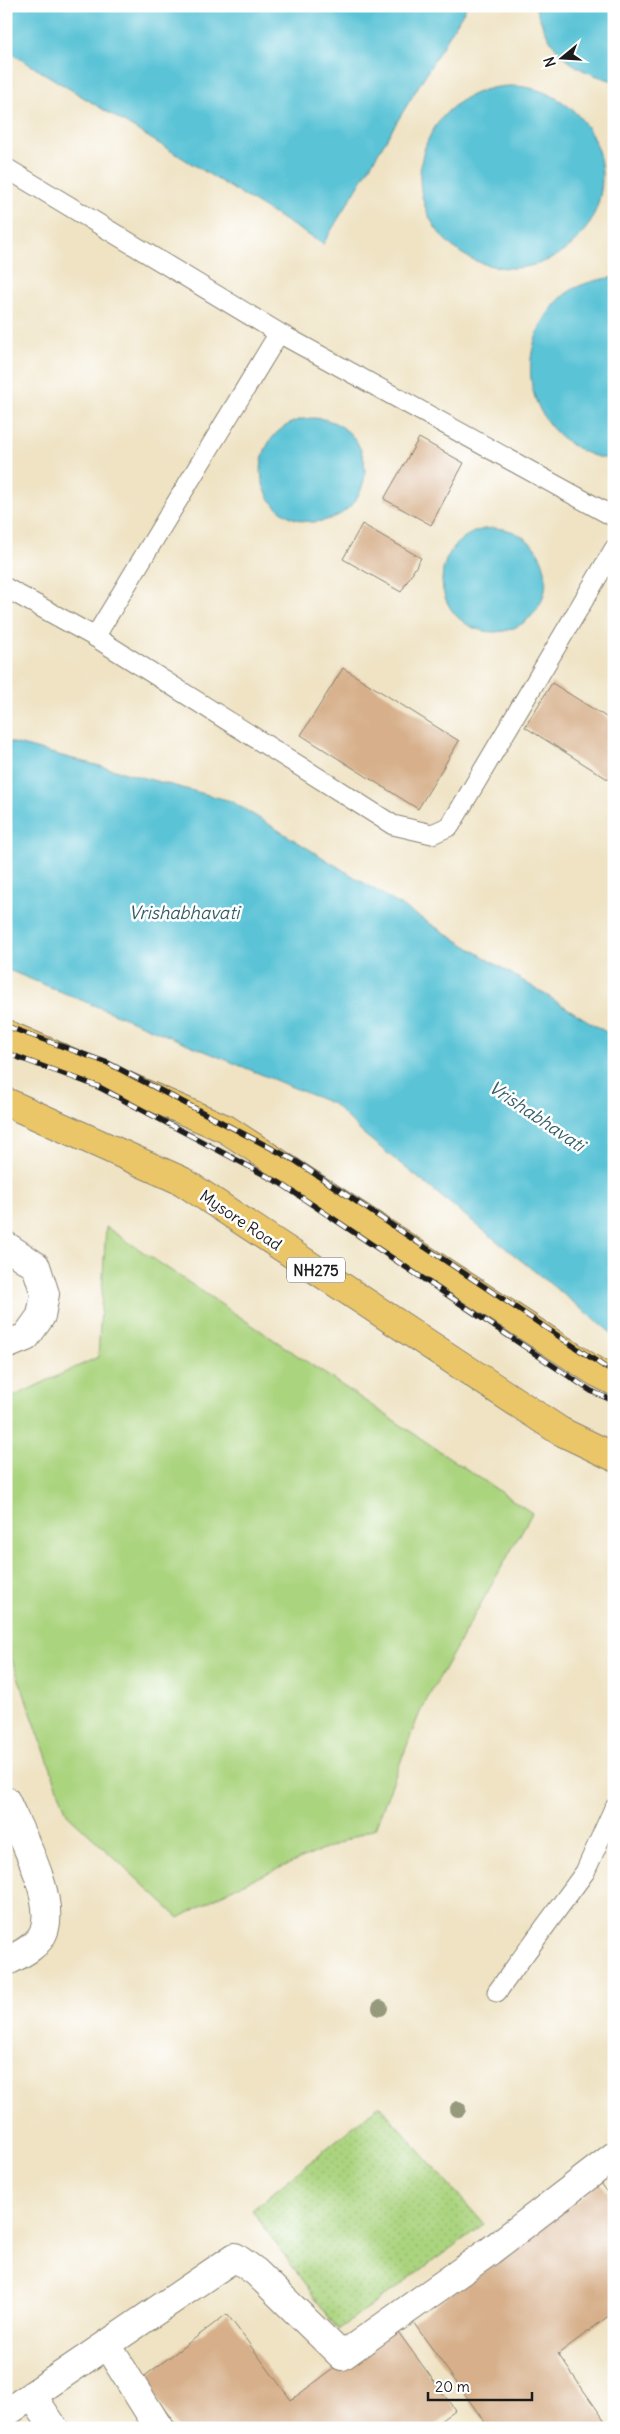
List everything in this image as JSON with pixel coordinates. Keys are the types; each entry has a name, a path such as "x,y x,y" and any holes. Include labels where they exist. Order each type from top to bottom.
{"highway":[{"path":"6,1034 226,1129 596,1372 614,1381"},
{"name":"Mysore Road","path":"6,1102 182,1181 560,1431 614,1458"}],"street":[{"path":"6,1246 36,1266 45,1294 41,1316 26,1336 6,1345"},
{"path":"6,1801 34,1867 47,1906 44,1932 27,1950 6,1962"},
{"path":"6,2413 235,2257 256,2272 342,2356 490,2251 614,2156"},
{"path":"107,2345 159,2428"},
{"path":"32,2395 54,2428"}],"lane":[{"path":"6,168 279,333 614,517"},
{"path":"94,637 279,333"},
{"path":"6,588 94,637 393,825 432,834 450,826 614,549"},
{"path":"497,1992 585,1872 614,1808"}],"green space":[{"path":"106,1227 532,1513 420,1712 375,1828 239,1885 179,1918 67,1814 6,1643 6,1400 98,1357"},
{"path":"379,2105 484,2224 338,2330 252,2210"}],"water":[{"path":"6,6 467,6 323,244 6,50"},
{"path":"535,6 614,6 614,81 584,71 563,56 547,35"},
{"path":"520,86 546,93 562,101 581,119 595,142 602,168 602,186 595,212 587,228 569,247 562,253 537,264 520,268 502,268 476,261 460,253 435,228 427,212 422,195 420,168 427,142 435,126 460,101 476,93 493,88"},
{"path":"614,277 614,459 594,456 576,448 550,425 539,408 530,370 532,350 538,331 548,313 562,297 574,289 593,281"},
{"path":"313,418 333,422 350,433 361,450 365,470 361,490 350,507 333,518 313,522 293,518 276,507 265,490 261,470 265,450 276,433 293,422"},
{"path":"494,528 514,532 531,543 542,560 546,580 542,600 531,617 514,628 494,632 474,628 457,617 446,600 442,580 446,560 457,543 474,532"},
{"name":"Vrishabhavati","path":"6,741 231,801 614,1037 614,1335 361,1132 333,1104 6,969"}],"building":[{"path":"419,438 464,463 431,525 384,499"},
{"path":"362,524 421,558 401,592 343,559"},
{"path":"343,668 459,741 418,809 301,735"},
{"path":"552,683 614,722 614,783 525,727"},
{"path":"601,2183 614,2201 614,2312 558,2354 610,2428 489,2428 413,2322"},
{"path":"227,2314 291,2400 393,2325 455,2410 431,2428 178,2428 142,2378"}],"railway":[{"path":"6,1026 108,1063 294,1160 614,1373"},
{"path":"6,1053 97,1086 280,1183 591,1391 614,1401"}]}
